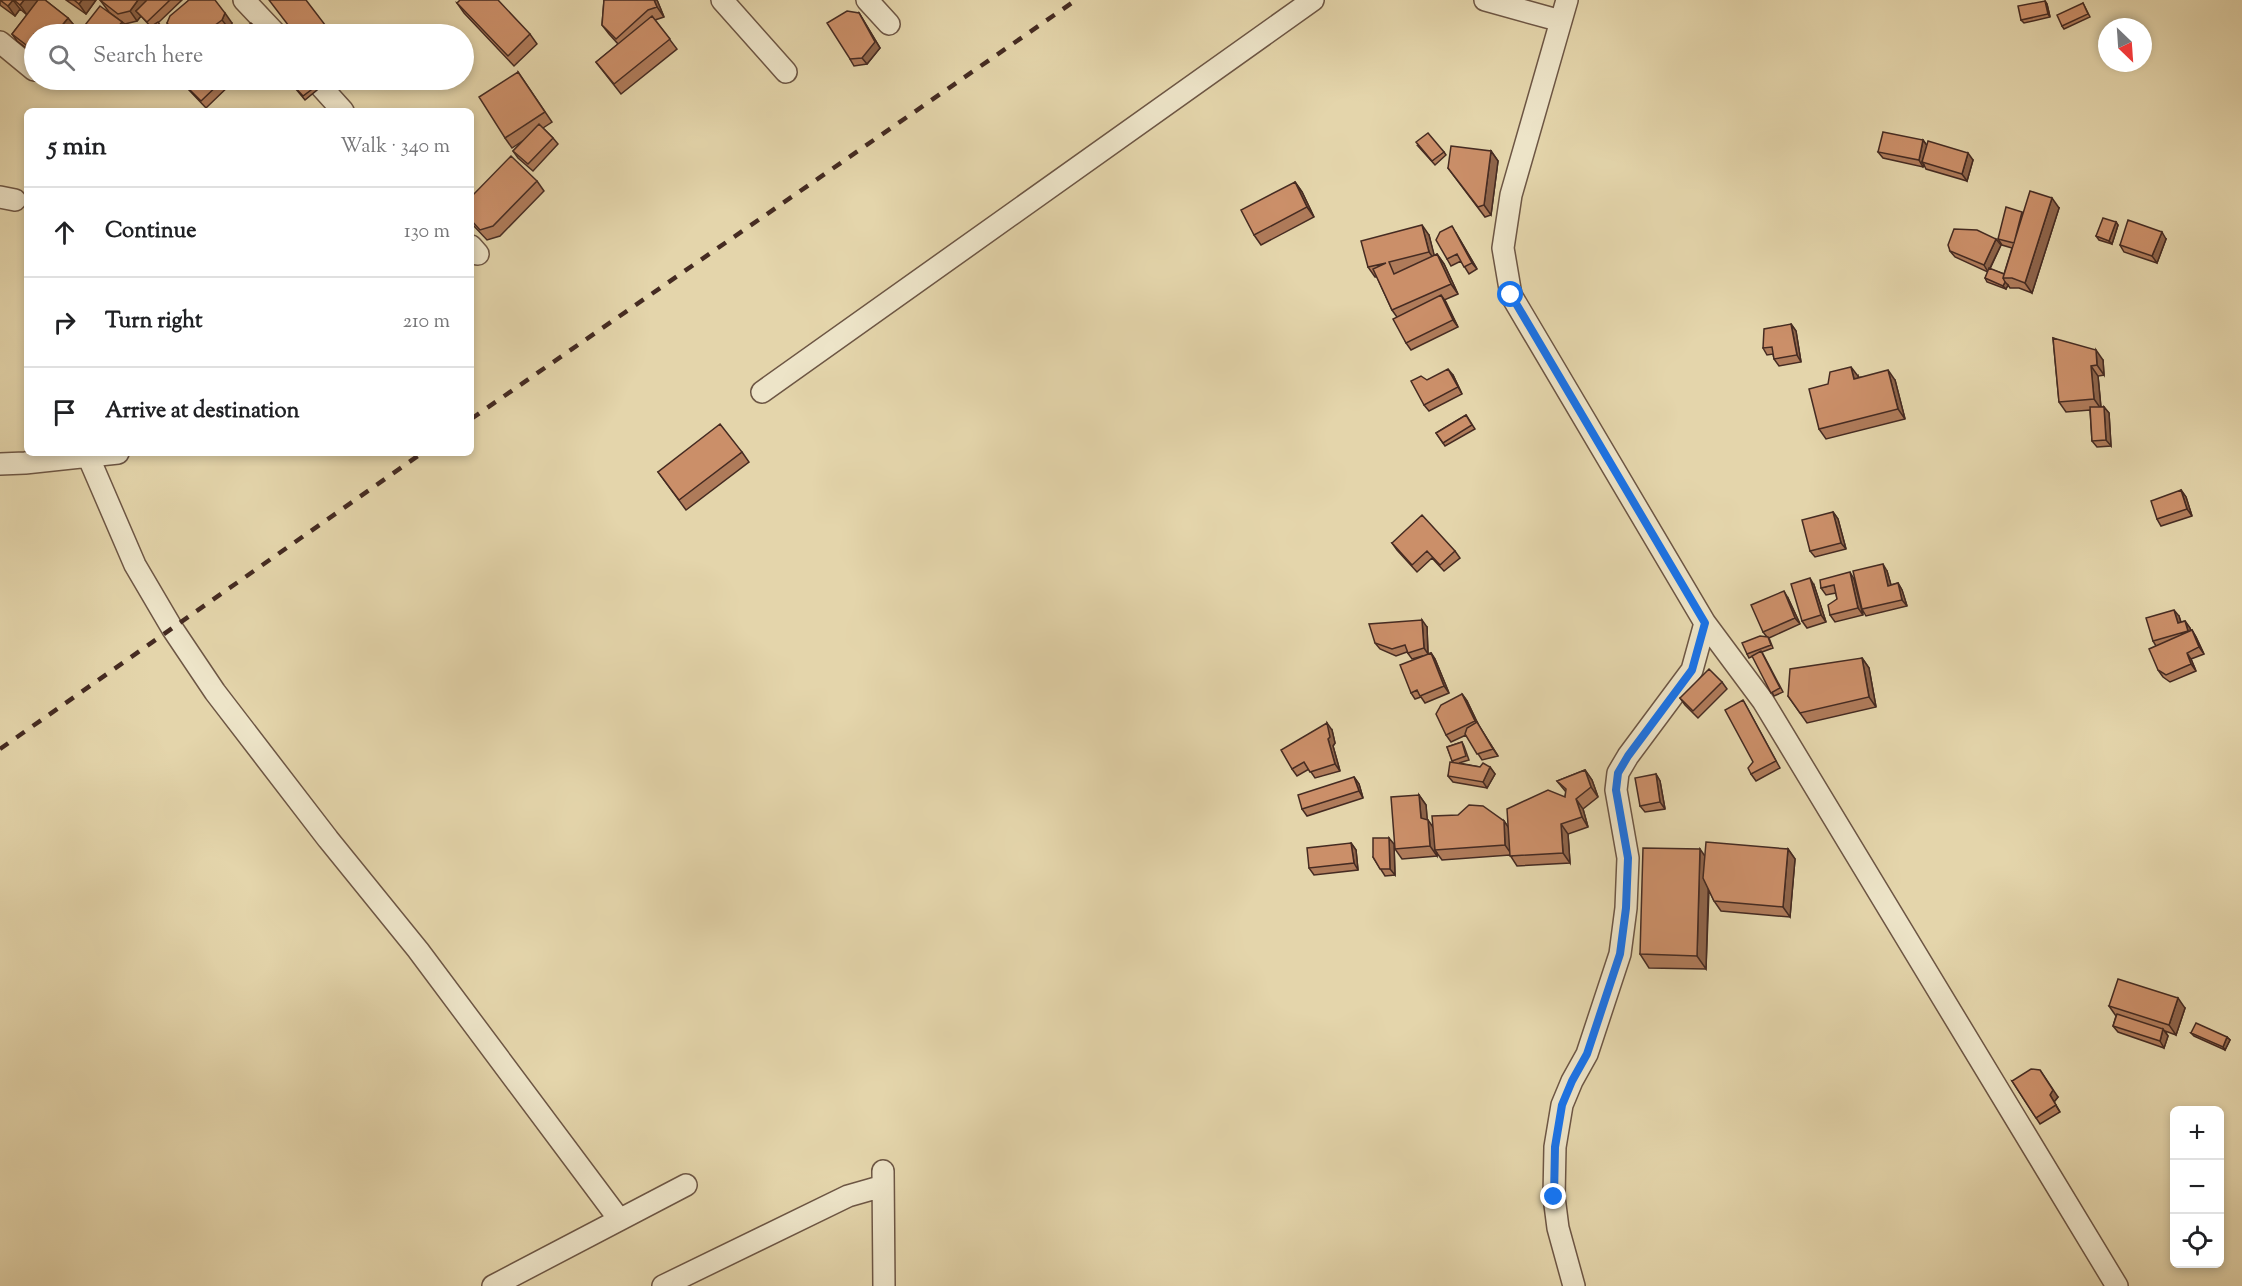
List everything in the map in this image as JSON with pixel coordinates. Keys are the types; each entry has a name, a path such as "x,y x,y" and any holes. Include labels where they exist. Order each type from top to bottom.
{"street":[{"path":"244,0 267,24"},
{"path":"722,0 786,72"},
{"path":"867,0 890,24"},
{"path":"762,392 1313,0"},
{"path":"1485,0 1561,21"},
{"path":"1567,0 1511,195 1503,248 1511,295 1705,623 1763,700 2117,1286"},
{"path":"0,42 24,62"},
{"path":"324,90 341,108"},
{"path":"0,464 88,456 135,565 172,628 215,692 328,839 418,950 620,1220"},
{"path":"1574,1286 1558,1228 1554,1197 1555,1147 1562,1105 1587,1054 1620,954 1626,908 1628,858 1616,790 1618,773 1692,670 1705,623"},
{"path":"663,1286 883,1179 884,1286"},
{"path":"493,1286 686,1185"}],"building":[{"path":"0,0 13,0 8,6"},
{"path":"14,0 24,0 20,5"},
{"path":"38,0 45,0 68,18 63,24 24,24 24,43 12,34"},
{"path":"100,0 138,0 130,11 118,14"},
{"path":"147,0 170,0 147,22 136,11"},
{"path":"189,0 215,0 225,13 222,20 217,24 168,24 170,16"},
{"path":"269,0 306,0 324,24 287,24"},
{"path":"460,0 498,0 530,34 508,56 457,3"},
{"path":"604,0 654,0 657,7 648,10 616,39 602,25"},
{"path":"2045,1 2048,14 2021,20 2018,6"},
{"path":"2083,3 2088,14 2062,26 2057,15"},
{"path":"100,6 122,22 120,24 86,24"},
{"path":"847,11 859,13 875,42 862,58 850,59 827,23"},
{"path":"652,16 670,39 614,84 596,62"},
{"path":"518,72 545,112 505,138 479,97"},
{"path":"190,90 213,90 201,101"},
{"path":"298,90 311,90 303,96"},
{"path":"539,124 553,138 528,164 513,151"},
{"path":"1883,132 1923,140 1919,160 1878,152"},
{"path":"1428,133 1444,152 1432,161 1416,142"},
{"path":"1928,141 1968,153 1962,174 1922,162"},
{"path":"1451,146 1491,151 1484,205 1478,207 1448,168"},
{"path":"511,156 537,181 493,226 480,230 474,223 474,194"},
{"path":"1295,182 1307,207 1254,235 1241,210"},
{"path":"2030,191 2052,198 2025,283 2012,278 2003,278"},
{"path":"2006,207 2022,212 2014,243 1998,239"},
{"path":"2103,218 2116,222 2109,241 2096,236"},
{"path":"2128,220 2162,232 2152,256 2120,245"},
{"path":"1422,225 1429,252 1389,262 1394,274 1437,254 1451,284 1392,310 1373,269 1386,263 1368,267 1361,241"},
{"path":"1452,226 1472,263 1464,267 1457,254 1447,259 1436,240 1440,232"},
{"path":"1954,229 1977,230 1996,239 1984,265 1950,251 1948,245"},
{"path":"1989,268 2004,274 2003,286 1985,278"},
{"path":"1441,295 1453,320 1406,343 1393,319"},
{"path":"1791,324 1797,355 1774,359 1772,347 1763,348 1764,329"},
{"path":"2053,338 2096,350 2097,365 2091,366 2094,399 2059,402"},
{"path":"1851,367 1854,379 1888,370 1898,409 1819,429 1809,389 1828,384 1830,372"},
{"path":"1448,369 1458,387 1424,405 1411,381 1421,376 1427,380"},
{"path":"2090,407 2104,407 2106,440 2092,441"},
{"path":"1466,415 1472,425 1443,443 1436,433"},
{"path":"720,424 742,452 679,500 658,472"},
{"path":"2181,490 2187,509 2157,519 2151,501"},
{"path":"1833,512 1841,543 1810,551 1802,520"},
{"path":"1422,515 1455,551 1440,565 1427,551 1412,565 1392,543"},
{"path":"1883,564 1888,586 1898,583 1902,600 1862,609 1853,571"},
{"path":"1850,572 1858,608 1830,615 1828,605 1837,599 1834,585 1821,588 1820,580"},
{"path":"1810,578 1821,615 1802,621 1791,584"},
{"path":"1784,591 1795,618 1763,632 1751,605"},
{"path":"2174,610 2178,623 2185,621 2188,631 2153,641 2146,618"},
{"path":"1422,620 1424,648 1408,653 1405,645 1392,649 1375,643 1369,624"},
{"path":"2192,630 2199,647 2187,653 2191,664 2166,675 2158,670 2149,649"},
{"path":"1760,636 1768,637 1771,645 1747,654 1742,643"},
{"path":"1761,651 1780,688 1771,693 1752,656"},
{"path":"1431,653 1444,686 1420,696 1417,690 1411,693 1400,665"},
{"path":"1862,658 1869,697 1800,713 1788,696 1790,669"},
{"path":"1709,669 1722,682 1693,711 1680,698"},
{"path":"1462,694 1475,721 1446,735 1436,714 1441,705"},
{"path":"1743,700 1776,761 1751,774 1748,768 1753,762 1725,710"},
{"path":"1477,722 1493,749 1477,754 1465,734 1467,728"},
{"path":"1327,723 1330,737 1328,739 1335,764 1310,772 1304,762 1292,769 1281,750"},
{"path":"1462,742 1466,756 1452,761 1447,747"},
{"path":"1450,762 1480,767 1483,763 1490,767 1483,782 1448,776"},
{"path":"1585,770 1591,787 1576,799 1582,817 1561,824 1563,853 1510,856 1507,809 1548,790 1565,797 1566,789 1557,781"},
{"path":"1656,774 1660,802 1640,806 1635,778"},
{"path":"1354,777 1359,791 1302,809 1298,795"},
{"path":"1419,795 1421,818 1428,820 1430,846 1395,849 1391,797"},
{"path":"1469,805 1483,806 1504,821 1505,845 1435,850 1432,816 1458,815"},
{"path":"1373,838 1389,838 1390,869 1380,869 1373,857"},
{"path":"1706,842 1788,849 1783,907 1714,901 1703,878"},
{"path":"1351,843 1354,863 1309,868 1307,848"},
{"path":"1643,848 1700,849 1697,956 1640,954"},
{"path":"2118,979 2178,998 2169,1025 2109,1006"},
{"path":"2117,1014 2163,1029 2160,1041 2113,1026"},
{"path":"2196,1023 2227,1037 2223,1047 2191,1033"},
{"path":"2031,1069 2040,1070 2053,1090 2050,1095 2056,1105 2036,1118 2012,1081"}],"railway":[{"path":"474,417 1076,0"},
{"path":"0,749 418,456"}],"route":[{"path":"1511,295 1705,623 1692,670 1618,773 1616,790 1628,858 1626,908 1620,954 1587,1054 1562,1105 1555,1147 1554,1197"}]}
